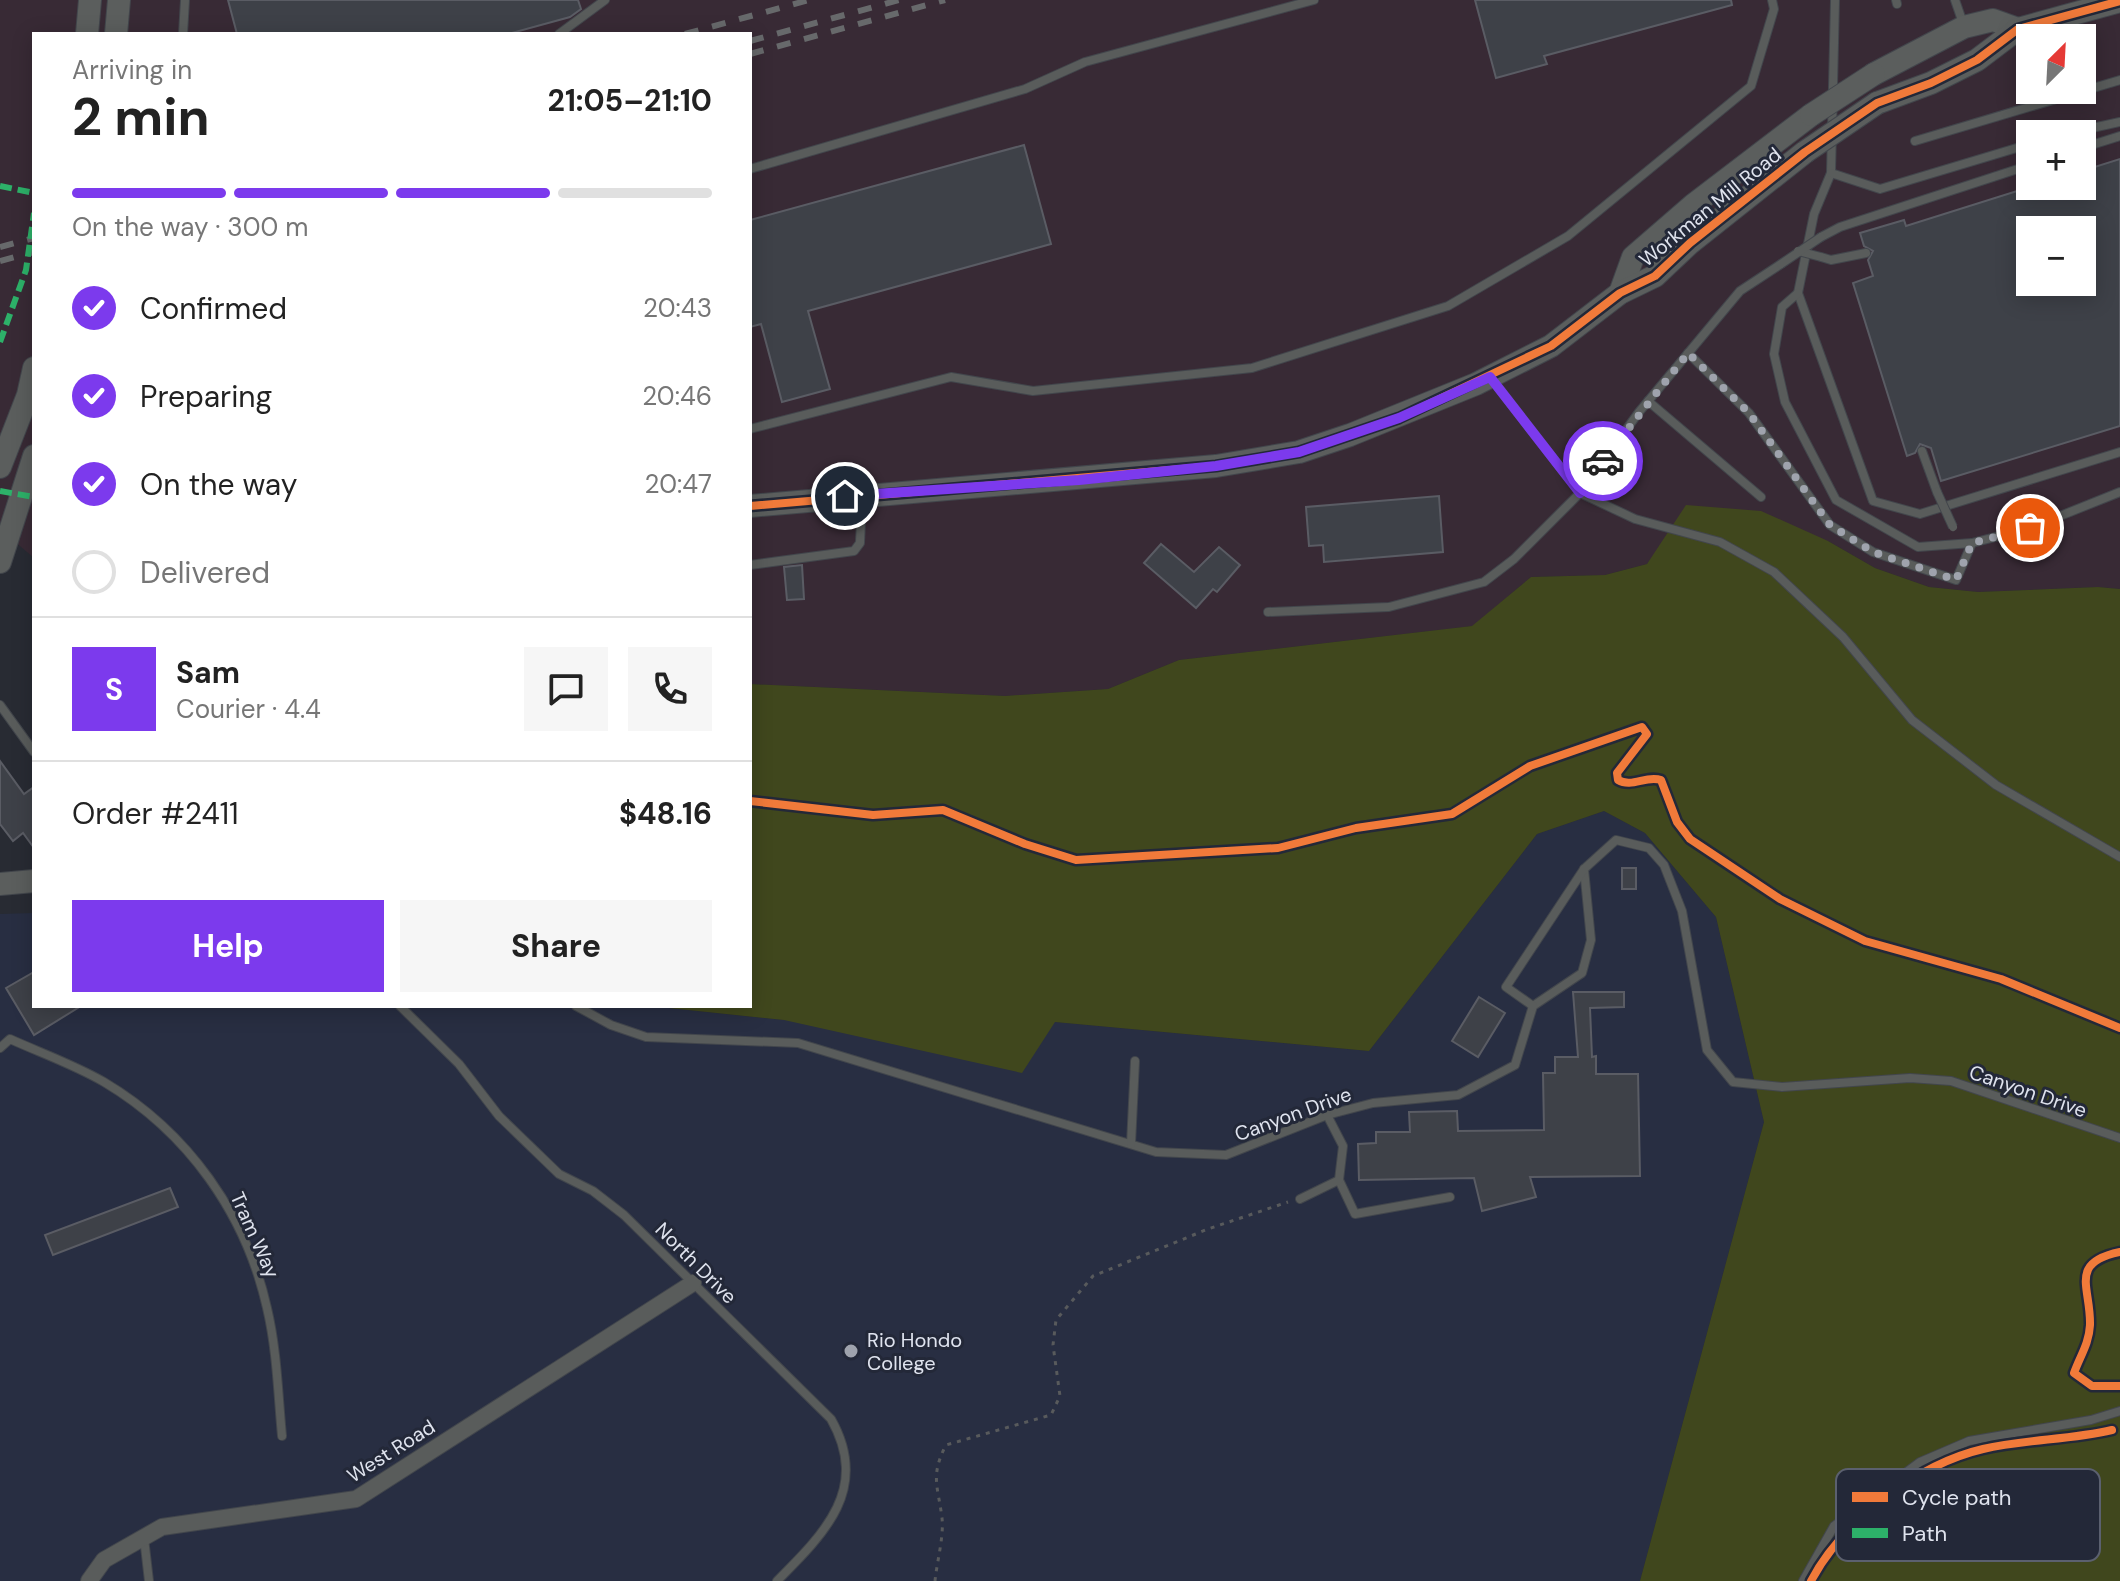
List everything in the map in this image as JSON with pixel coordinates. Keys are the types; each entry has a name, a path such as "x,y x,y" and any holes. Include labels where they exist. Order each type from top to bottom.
{"street":[{"path":"87,32 90,0"},
{"path":"116,32 119,0"},
{"name":"Workman Mill Road","path":"2038,24 2119,4"},
{"name":"Workman Mill Road","path":"1620,293 1633,257 1693,205 1811,115 1874,74 1964,27 1993,20 2016,28"},
{"name":"Workman Mill Road","path":"752,506 1216,466 1299,452 1399,418 1551,346 1620,293 1655,276 1690,243 1805,152 1877,103 1931,83 1977,60 2016,31"},
{"path":"0,467 32,377"},
{"path":"0,562 32,462"},
{"path":"0,884 32,881"},
{"name":"West Road","path":"89,1581 104,1560 162,1527 356,1499 693,1283"}],"lane":[{"path":"183,32 185,0"},
{"path":"562,32 605,0"},
{"path":"752,168 1025,89 1085,62 1314,0"},
{"path":"752,428 951,377 1033,391 1252,368 1448,306 1568,236 1751,86 1774,9 1772,0"},
{"path":"1835,0 1831,173 1814,214 1798,293 1873,501 1920,514 2120,452"},
{"path":"1955,0 1964,27"},
{"path":"1915,141 2120,80"},
{"path":"2096,127 2120,122"},
{"path":"2096,144 2120,136"},
{"path":"1831,173 1880,189 2016,148"},
{"path":"1268,612 1389,607 1484,582 1514,559 1580,493 1648,401 1740,291 1798,251 1840,227 2016,170"},
{"path":"1798,251 1831,260 1866,253"},
{"path":"1798,293 1782,307 1774,354 1785,402 1836,500 1918,547 1969,543 2030,528 2120,492"},
{"path":"1688,353 1749,413 1830,525 1873,552 1956,580 1969,543"},
{"path":"1490,377 1580,493 1635,519 1720,542 1774,572 1843,637 1912,720 1996,785 2120,857"},
{"path":"1648,401 1761,497"},
{"path":"1922,451 1953,527 1969,543"},
{"path":"752,565 854,551 860,543 862,529 862,495"},
{"path":"0,705 32,749"},
{"name":"Canyon Drive","path":"1584,869 1616,840 1649,848 1664,865 1682,911 1707,1050 1733,1082 1782,1087 1910,1078 1951,1081 2120,1138"},
{"path":"1584,869 1591,940 1582,973 1533,1006 1506,987 1584,869"},
{"name":"Canyon Drive","path":"580,1008 611,1025 646,1037 798,1043 1156,1152 1226,1155 1327,1115 1373,1103 1458,1095 1515,1065 1533,1006"},
{"name":"North Drive","path":"402,1008 459,1064 499,1116 559,1174 593,1191 624,1215 817,1403 845,1444 848,1472 829,1522 777,1581"},
{"name":"Tram Way","path":"0,1048 10,1039 90,1074 155,1118 211,1181 250,1253 268,1311 282,1436"},
{"path":"1131,1144 1135,1061"},
{"path":"1327,1115 1343,1146 1339,1180 1355,1214 1450,1197"},
{"path":"1300,1199 1339,1180"},
{"path":"1911,1469 1969,1441 2091,1420 2120,1411"},
{"path":"1803,1581 1836,1525"},
{"path":"144,1536 149,1581"}],"path":[{"path":"935,1581 942,1520 934,1484 939,1458 946,1445 1051,1415 1060,1396 1053,1345 1056,1320 1093,1276 1265,1207 1300,1199"}],"shaded area":[{"path":"0,0 2120,0 2120,589 2098,587 1978,592 1929,587 1875,568 1828,541 1660,548 1647,564 1605,575 1531,577 1473,626 1179,660 1108,689 1005,696 752,684 752,32 32,32 32,556 0,529"},
{"name":"Rio Hondo College","path":"1604,811 1645,833 1716,917 1764,1122 1640,1581 0,1581 0,914 32,913 32,1008 669,1008 784,1020 1055,1022 1369,1051 1537,834"}],"green space":[{"path":"1686,505 1761,511 1828,541 1875,568 1929,587 1978,592 2098,587 2120,589 2120,1581 1640,1581 1764,1122 1716,917 1645,833 1604,811 1537,834 1369,1051 1055,1022 1022,1073 784,1020 669,1008 752,1008 752,684 1005,696 1108,689 1179,660 1472,626 1531,577 1605,575 1647,564"}],"building":[{"path":"228,0 578,0 581,9 570,17 515,32 236,32"},
{"path":"1475,0 1731,0 1732,5 1544,56 1547,64 1496,78"},
{"path":"1024,145 1051,244 808,311 830,389 782,402 761,324 752,326 752,219"},
{"path":"2120,159 2120,426 1941,481 1931,448 1920,444 1915,453 1907,456 1853,283 1873,276 1868,260 1873,251 1864,246 1860,233 1904,220 1906,226 2016,191 2016,200 2096,200 2096,167"},
{"path":"1439,496 1443,552 1324,562 1323,545 1309,546 1306,507"},
{"path":"1161,544 1194,572 1219,547 1240,565 1217,592 1213,589 1196,608 1144,563"},
{"path":"802,565 804,599 787,600 784,567"},
{"path":"0,761 24,794 32,788 32,845 23,833 13,841 0,824"},
{"path":"1622,868 1636,868 1636,889 1622,889"},
{"path":"32,973 32,1008 78,1008 34,1035 6,988"},
{"path":"1573,992 1624,992 1624,1007 1590,1008 1592,1057 1596,1056 1596,1074 1638,1074 1640,1176 1530,1177 1536,1197 1482,1211 1474,1178 1359,1180 1358,1144 1376,1143 1376,1132 1410,1132 1409,1112 1457,1111 1458,1131 1544,1130 1543,1073 1555,1073 1555,1057 1578,1057"},
{"path":"1479,997 1505,1013 1478,1057 1452,1041"},
{"path":"170,1188 178,1207 53,1255 45,1235"}],"railway":[{"path":"692,32 809,0"},
{"path":"752,40 899,0"},
{"path":"752,53 945,0"},
{"path":"0,247 32,239"},
{"path":"0,261 32,253"}],"marked path":[{"path":"0,186 32,193"},
{"path":"0,342 26,270 32,227"},
{"path":"0,491 32,497"}],"cycle path":[{"path":"752,506 1216,466 1299,452 1399,418 1551,346 1620,293 1655,276 1690,243 1805,152 1877,103 1931,83 1977,60 2018,29 2120,1"},
{"path":"752,801 873,815 943,810 1025,844 1076,860 1278,848 1356,828 1452,814 1530,766 1642,727 1647,734 1617,773 1618,780 1629,783 1661,780 1677,822 1690,839 1780,899 1865,941 2001,979 2120,1028"},
{"path":"2120,1252 2104,1257 2088,1270 2086,1288 2090,1325 2074,1373 2092,1386 2120,1386"},
{"path":"1931,1469 1983,1449 2112,1430"},
{"path":"1811,1581 1836,1545"}],"way so far":[{"path":"1603,461 1688,353 1749,413 1816,510 1830,525 1873,552 1956,580 1972,543 2030,528"}],"place":[{"name":"Rio Hondo College","path":"851,1351"}],"route":[{"path":"845,496 1079,480 1216,466 1299,452 1399,418 1490,377 1580,493 1603,461"}]}
